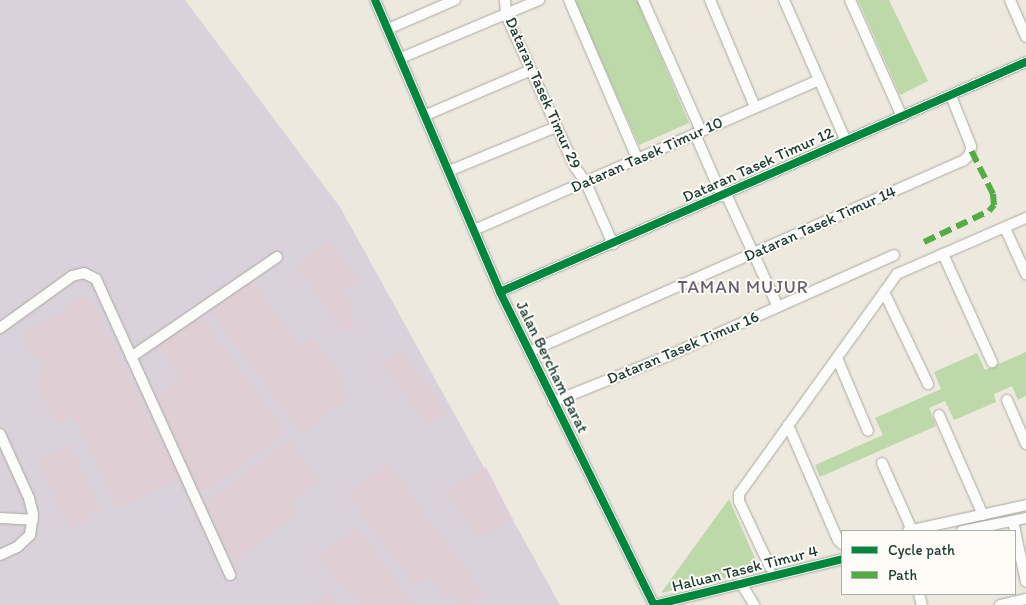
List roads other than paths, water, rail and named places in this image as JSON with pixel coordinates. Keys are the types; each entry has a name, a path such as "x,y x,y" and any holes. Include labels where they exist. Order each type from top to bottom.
{"street":[{"name":"Jalan Bercham Barat","path":"375,0 500,292 654,605"},
{"path":"388,29 455,0"},
{"name":"Dataran Tasek Timur 29","path":"505,0 506,15 575,168 586,183 613,244"},
{"path":"401,58 539,0"},
{"path":"569,0 637,158"},
{"path":"644,0 724,195 778,307"},
{"path":"710,0 755,107"},
{"path":"784,0 846,140"},
{"path":"850,0 902,117"},
{"path":"1010,0 1026,37"},
{"name":"Dataran Tasek Timur 12","path":"500,292 1026,62"},
{"path":"426,116 531,70"},
{"name":"Dataran Tasek Timur 10","path":"474,230 586,183 637,158 819,80"},
{"name":"Dataran Tasek Timur 14","path":"529,352 963,161 970,154 971,146 951,96"},
{"path":"449,170 556,127"},
{"path":"770,567 738,496 884,292 898,273 1026,218"},
{"path":"1005,228 1026,274"},
{"path":"943,254 992,362"},
{"name":"Dataran Tasek Timur 16","path":"553,402 663,358 894,255"},
{"path":"132,357 277,257"},
{"path":"0,328 72,276 84,273 96,279 230,575"},
{"path":"884,292 928,384"},
{"path":"837,358 868,431"},
{"path":"1007,400 1026,444"},
{"path":"939,414 983,515"},
{"path":"788,425 841,543"},
{"path":"0,434 33,508 30,535 25,541 0,555"},
{"path":"882,463 910,530"},
{"path":"915,530 1026,505"},
{"path":"0,518 33,520"},
{"path":"967,530 1026,518"},
{"path":"1013,521 1015,530"},
{"path":"1016,535 1026,582"},
{"name":"Haluan Tasek Timur 4","path":"654,605 841,559"},
{"path":"741,583 754,605"},
{"path":"1001,605 1026,599"}],"district":[{"name":"TAMAN MUJUR","path":"743,287"}]}
